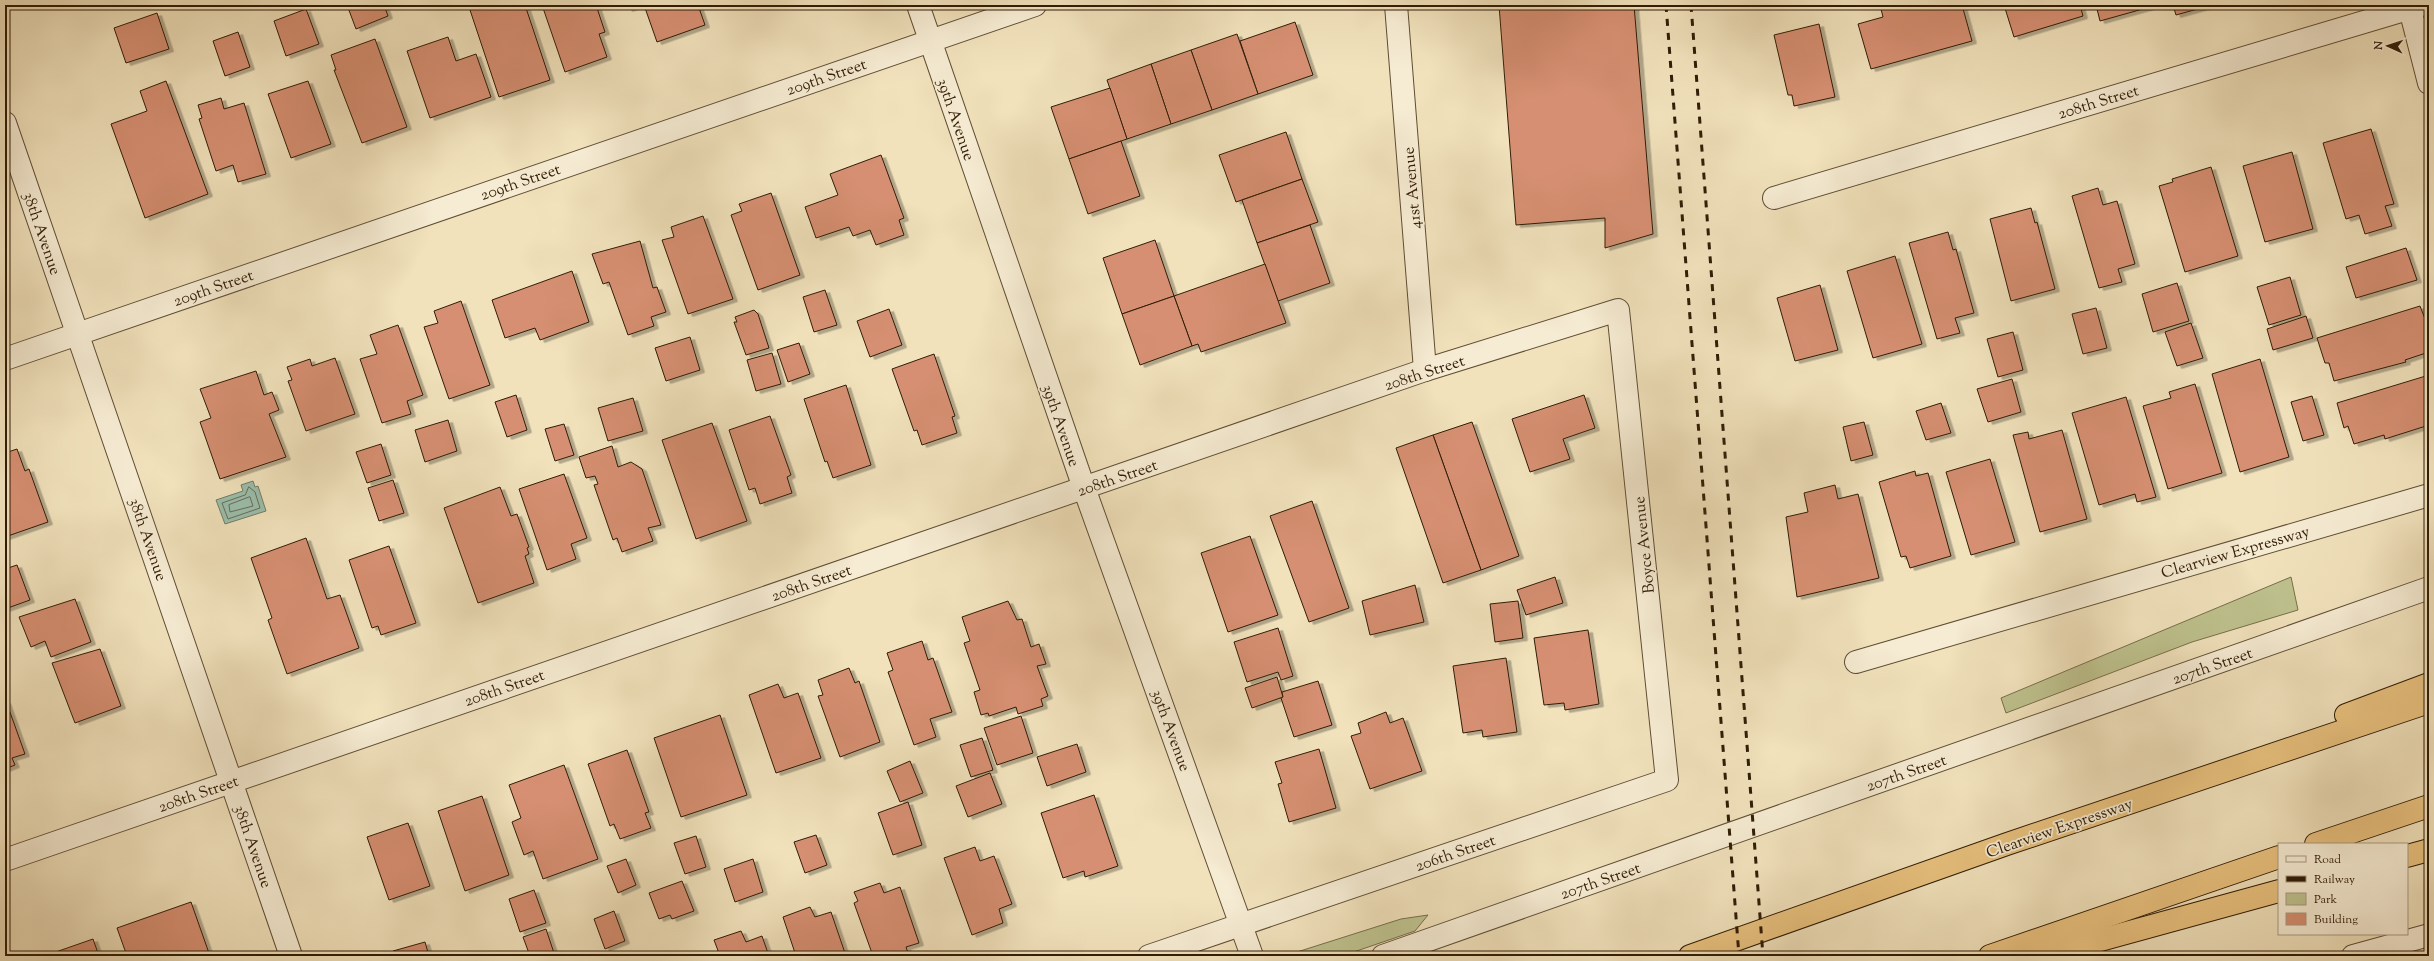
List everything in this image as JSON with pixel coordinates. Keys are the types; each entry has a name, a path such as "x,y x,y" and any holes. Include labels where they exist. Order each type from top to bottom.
{"highway":[{"path":"2007,844 2429,684"},
{"name":"Clearview Expressway","path":"1690,956 2007,844 2429,702"},
{"path":"2319,843 2429,806"},
{"path":"2408,856 2429,850"},
{"path":"1990,956 2278,856"},
{"path":"2042,956 2278,891"}],"street":[{"name":"39th Avenue","path":"918,5 1084,488 1242,923 1252,956"},
{"name":"209th Street","path":"5,358 1035,5"},
{"name":"41st Avenue","path":"1396,5 1425,370"},
{"name":"208th Street","path":"1774,198 2413,6"},
{"path":"2413,6 2429,84"},
{"name":"38th Avenue","path":"5,123 291,956"},
{"name":"208th Street","path":"5,860 1425,370 1618,310"},
{"name":"Boyce Avenue","path":"1618,310 1667,780"},
{"name":"Clearview Expressway","path":"1856,662 2429,494"},
{"name":"207th Street","path":"1383,956 2429,588"},
{"name":"206th Street","path":"1149,956 1242,923 1667,780"},
{"path":"2353,956 2429,935"}],"green space":[{"path":"2291,577 2298,610 2192,642 2006,713 2001,698"},
{"path":"1428,915 1415,931 1342,956 1299,956 1297,952 1401,919"}],"water":[{"path":"253,481 255,487 258,486 266,511 225,524 216,500 243,491 241,485"}],"building":[{"path":"303,5 313,5 304,8"},
{"path":"347,5 384,5 388,16 356,29"},
{"path":"473,5 525,5 550,80 499,97 469,7"},
{"path":"542,5 596,5 605,32 599,34 607,57 565,72"},
{"path":"626,5 639,5 628,9"},
{"path":"644,5 698,5 705,25 657,42"},
{"path":"1499,5 1634,5 1653,234 1605,248 1605,218 1516,225"},
{"path":"1880,5 1962,5 1972,41 1871,69 1858,24 1883,17"},
{"path":"2004,5 2080,5 2083,16 2014,37"},
{"path":"2096,5 2150,5 2150,7 2100,21"},
{"path":"2173,5 2212,5 2176,15"},
{"path":"306,9 319,44 286,56 274,21"},
{"path":"157,13 169,49 126,63 114,28"},
{"path":"1295,22 1313,75 1258,94 1240,41"},
{"path":"1819,24 1835,97 1794,106 1792,95 1788,95 1774,35"},
{"path":"238,32 250,67 225,76 213,41"},
{"path":"1237,34 1258,94 1212,110 1191,50"},
{"path":"448,37 456,61 476,54 491,97 430,118 407,51"},
{"path":"375,39 407,127 362,143 334,70 336,70 331,55"},
{"path":"1191,50 1212,110 1171,124 1151,64"},
{"path":"1151,64 1171,124 1127,139 1107,80"},
{"path":"166,81 208,194 145,218 111,124 147,111 140,91"},
{"path":"308,81 331,144 291,158 268,94"},
{"path":"1110,88 1127,139 1069,159 1051,107"},
{"path":"221,98 224,109 244,103 266,174 238,182 233,165 216,171 199,119 202,118 198,105"},
{"path":"2371,129 2394,204 2385,206 2392,226 2365,234 2359,215 2346,219 2323,143"},
{"path":"1286,132 1302,179 1236,202 1219,155"},
{"path":"1121,141 1140,196 1088,214 1069,159"},
{"path":"2292,152 2313,229 2265,242 2243,166"},
{"path":"881,155 904,218 899,220 904,235 876,245 870,230 853,236 849,227 816,238 805,207 838,195 830,174"},
{"path":"2211,167 2238,256 2185,272 2159,186 2173,182 2172,179"},
{"path":"1302,179 1318,222 1257,243 1242,200"},
{"path":"2098,188 2103,205 2117,201 2135,264 2118,269 2122,282 2099,288 2072,196"},
{"path":"771,193 800,275 758,290 731,215 742,211 739,204"},
{"path":"2031,208 2035,223 2037,222 2055,289 2011,301 1990,219"},
{"path":"703,216 733,299 688,314 662,240 674,237 671,227"},
{"path":"1310,225 1330,283 1278,301 1257,243"},
{"path":"1948,232 1953,250 1956,249 1974,313 1955,318 1960,333 1937,339 1909,243"},
{"path":"1155,240 1174,296 1122,314 1103,258"},
{"path":"640,241 653,288 657,287 666,312 651,317 654,326 628,335 609,282 603,284 592,254"},
{"path":"2406,248 2417,280 2356,298 2346,267"},
{"path":"1895,256 1922,344 1873,358 1847,271"},
{"path":"1265,264 1286,323 1201,352 1198,344 1192,346 1174,296"},
{"path":"572,271 589,322 540,340 535,328 505,338 492,300"},
{"path":"2290,277 2301,315 2269,325 2257,287"},
{"path":"2177,283 2189,321 2153,332 2142,294"},
{"path":"1820,285 1838,350 1795,361 1777,298"},
{"path":"825,290 837,325 814,332 803,297"},
{"path":"1174,296 1192,346 1140,365 1122,314"},
{"path":"461,301 490,385 449,399 424,327 438,323 434,311"},
{"path":"2420,306 2429,329 2429,352 2405,360 2406,362 2334,381 2329,363 2325,363 2317,338"},
{"path":"2096,308 2107,348 2083,354 2072,314"},
{"path":"889,309 902,345 870,357 857,321"},
{"path":"754,310 758,314 769,348 746,355 734,322 737,322 735,317"},
{"path":"2306,316 2313,338 2273,350 2267,329"},
{"path":"2191,323 2203,358 2177,366 2165,332"},
{"path":"398,325 423,395 407,401 411,414 382,423 360,359 377,354 370,335"},
{"path":"2013,332 2023,370 1998,377 1987,339"},
{"path":"690,337 700,370 666,381 655,348"},
{"path":"799,343 810,374 788,382 777,350"},
{"path":"772,353 781,384 756,391 747,360"},
{"path":"934,354 955,416 952,417 957,433 922,445 917,430 914,431 892,369"},
{"path":"335,358 355,414 306,431 288,381 292,380 287,367 310,359 312,366"},
{"path":"2260,359 2289,457 2240,472 2212,374"},
{"path":"256,371 264,395 272,392 279,410 269,414 286,457 220,479 200,422 211,418 200,389"},
{"path":"2429,375 2429,422 2426,423 2426,426 2385,439 2384,435 2354,444 2348,426 2344,428 2337,403"},
{"path":"2012,379 2021,412 1988,422 1977,389"},
{"path":"2195,384 2222,473 2168,489 2143,406 2171,398 2169,392"},
{"path":"846,385 871,465 833,478 827,461 825,462 804,399"},
{"path":"516,395 527,430 507,437 495,402"},
{"path":"1584,395 1595,428 1563,439 1570,459 1530,472 1512,419"},
{"path":"2312,396 2324,435 2303,441 2291,402"},
{"path":"2126,397 2156,497 2137,502 2135,494 2099,505 2072,413"},
{"path":"633,398 643,431 608,441 598,408"},
{"path":"1941,403 1951,433 1926,440 1916,411"},
{"path":"770,416 791,475 787,477 792,493 760,504 755,488 749,490 729,430"},
{"path":"448,420 457,451 425,462 415,430"},
{"path":"1472,422 1519,556 1481,570 1433,435"},
{"path":"1864,422 1873,455 1851,461 1843,427"},
{"path":"712,423 747,521 696,539 662,440"},
{"path":"564,424 574,455 555,461 545,429"},
{"path":"2062,430 2087,519 2040,532 2013,435 2028,432 2029,439"},
{"path":"1433,435 1481,570 1443,583 1396,448"},
{"path":"381,444 391,475 367,483 356,452"},
{"path":"612,446 618,467 631,462 642,469 661,525 648,528 653,541 622,552 617,538 613,540 594,485 598,484 595,476 586,478 579,457"},
{"path":"17,449 25,471 29,469 48,522 5,537 5,453"},
{"path":"1990,459 2015,542 1971,555 1946,472"},
{"path":"1915,471 1916,476 1928,473 1951,556 1910,568 1906,556 1901,557 1879,482"},
{"path":"564,474 587,538 571,544 576,559 547,570 519,489"},
{"path":"393,480 404,513 379,521 368,488"},
{"path":"1835,485 1838,499 1858,494 1879,578 1797,597 1786,517 1808,512 1804,493"},
{"path":"500,487 511,516 517,514 529,547 527,548 529,554 525,556 534,583 478,603 444,508"},
{"path":"1312,501 1349,608 1309,622 1270,516"},
{"path":"1250,536 1278,615 1228,632 1201,553"},
{"path":"306,538 327,599 340,595 359,648 287,674 268,620 272,618 251,558"},
{"path":"389,546 416,623 381,635 378,626 372,628 349,560"},
{"path":"17,565 30,600 5,609 5,569"},
{"path":"1555,577 1563,603 1526,615 1517,590"},
{"path":"1415,585 1424,622 1370,635 1362,601"},
{"path":"75,599 91,642 51,657 45,641 31,647 19,617"},
{"path":"1008,601 1017,620 1022,619 1031,647 1039,644 1046,664 1037,666 1048,696 1041,699 1043,706 1018,714 1016,707 989,716 988,713 981,715 974,692 980,690 964,643 970,641 962,617"},
{"path":"1518,601 1523,638 1495,642 1490,604"},
{"path":"1278,628 1293,676 1281,680 1278,672 1247,682 1234,642"},
{"path":"1588,630 1599,704 1565,710 1564,703 1544,705 1534,638"},
{"path":"922,641 928,660 933,658 952,712 930,719 936,737 914,745 888,672 893,670 887,653"},
{"path":"100,649 121,706 75,723 52,663"},
{"path":"1506,658 1517,732 1483,737 1482,730 1463,733 1453,666"},
{"path":"849,668 855,683 859,681 880,742 840,757 818,696 823,695 818,680"},
{"path":"1277,677 1283,697 1252,708 1245,688"},
{"path":"1318,681 1332,725 1294,737 1281,698 1283,697 1282,692"},
{"path":"778,684 784,698 798,693 821,758 776,773 749,695"},
{"path":"6,701 25,754 12,758 15,765 5,769"},
{"path":"1386,712 1390,723 1403,718 1422,771 1370,789 1351,736 1361,733 1358,723"},
{"path":"720,715 747,795 681,817 654,738"},
{"path":"1021,716 1033,753 997,765 984,728"},
{"path":"982,738 993,770 971,777 960,745"},
{"path":"1077,744 1086,772 1047,786 1037,757"},
{"path":"1319,749 1336,808 1289,822 1278,784 1282,783 1275,762"},
{"path":"627,750 649,812 645,813 651,828 620,839 614,824 610,826 588,764"},
{"path":"910,761 923,793 900,802 887,771"},
{"path":"564,765 598,859 543,879 533,851 524,855 512,822 521,818 509,785"},
{"path":"990,773 1002,804 968,817 956,786"},
{"path":"1094,795 1118,866 1085,877 1084,871 1063,878 1041,813"},
{"path":"482,796 509,875 465,891 438,811"},
{"path":"908,802 922,845 893,855 878,813"},
{"path":"408,823 430,886 389,900 367,837"},
{"path":"816,835 827,865 805,873 794,842"},
{"path":"696,836 706,867 685,874 674,843"},
{"path":"975,847 980,861 994,856 1012,904 999,909 1003,923 972,935 944,858"},
{"path":"626,859 636,885 618,893 607,866"},
{"path":"753,859 763,892 735,902 724,869"},
{"path":"682,881 694,911 672,919 670,915 659,919 649,893"},
{"path":"880,883 884,893 900,887 919,943 906,947 909,956 873,956 854,903 858,901 854,892"},
{"path":"534,890 546,923 520,932 509,899"},
{"path":"191,902 210,956 127,956 117,928"},
{"path":"810,907 815,917 831,912 846,956 796,956 783,917"},
{"path":"614,911 625,941 605,949 594,919"},
{"path":"546,929 555,956 530,956 523,937"},
{"path":"741,931 746,942 762,936 769,956 720,956 714,940"},
{"path":"93,939 99,956 51,956 50,954"},
{"path":"425,942 429,956 394,956 393,951"}],"railway":[{"path":"1666,5 1739,956"},
{"path":"1691,5 1763,956"}]}
